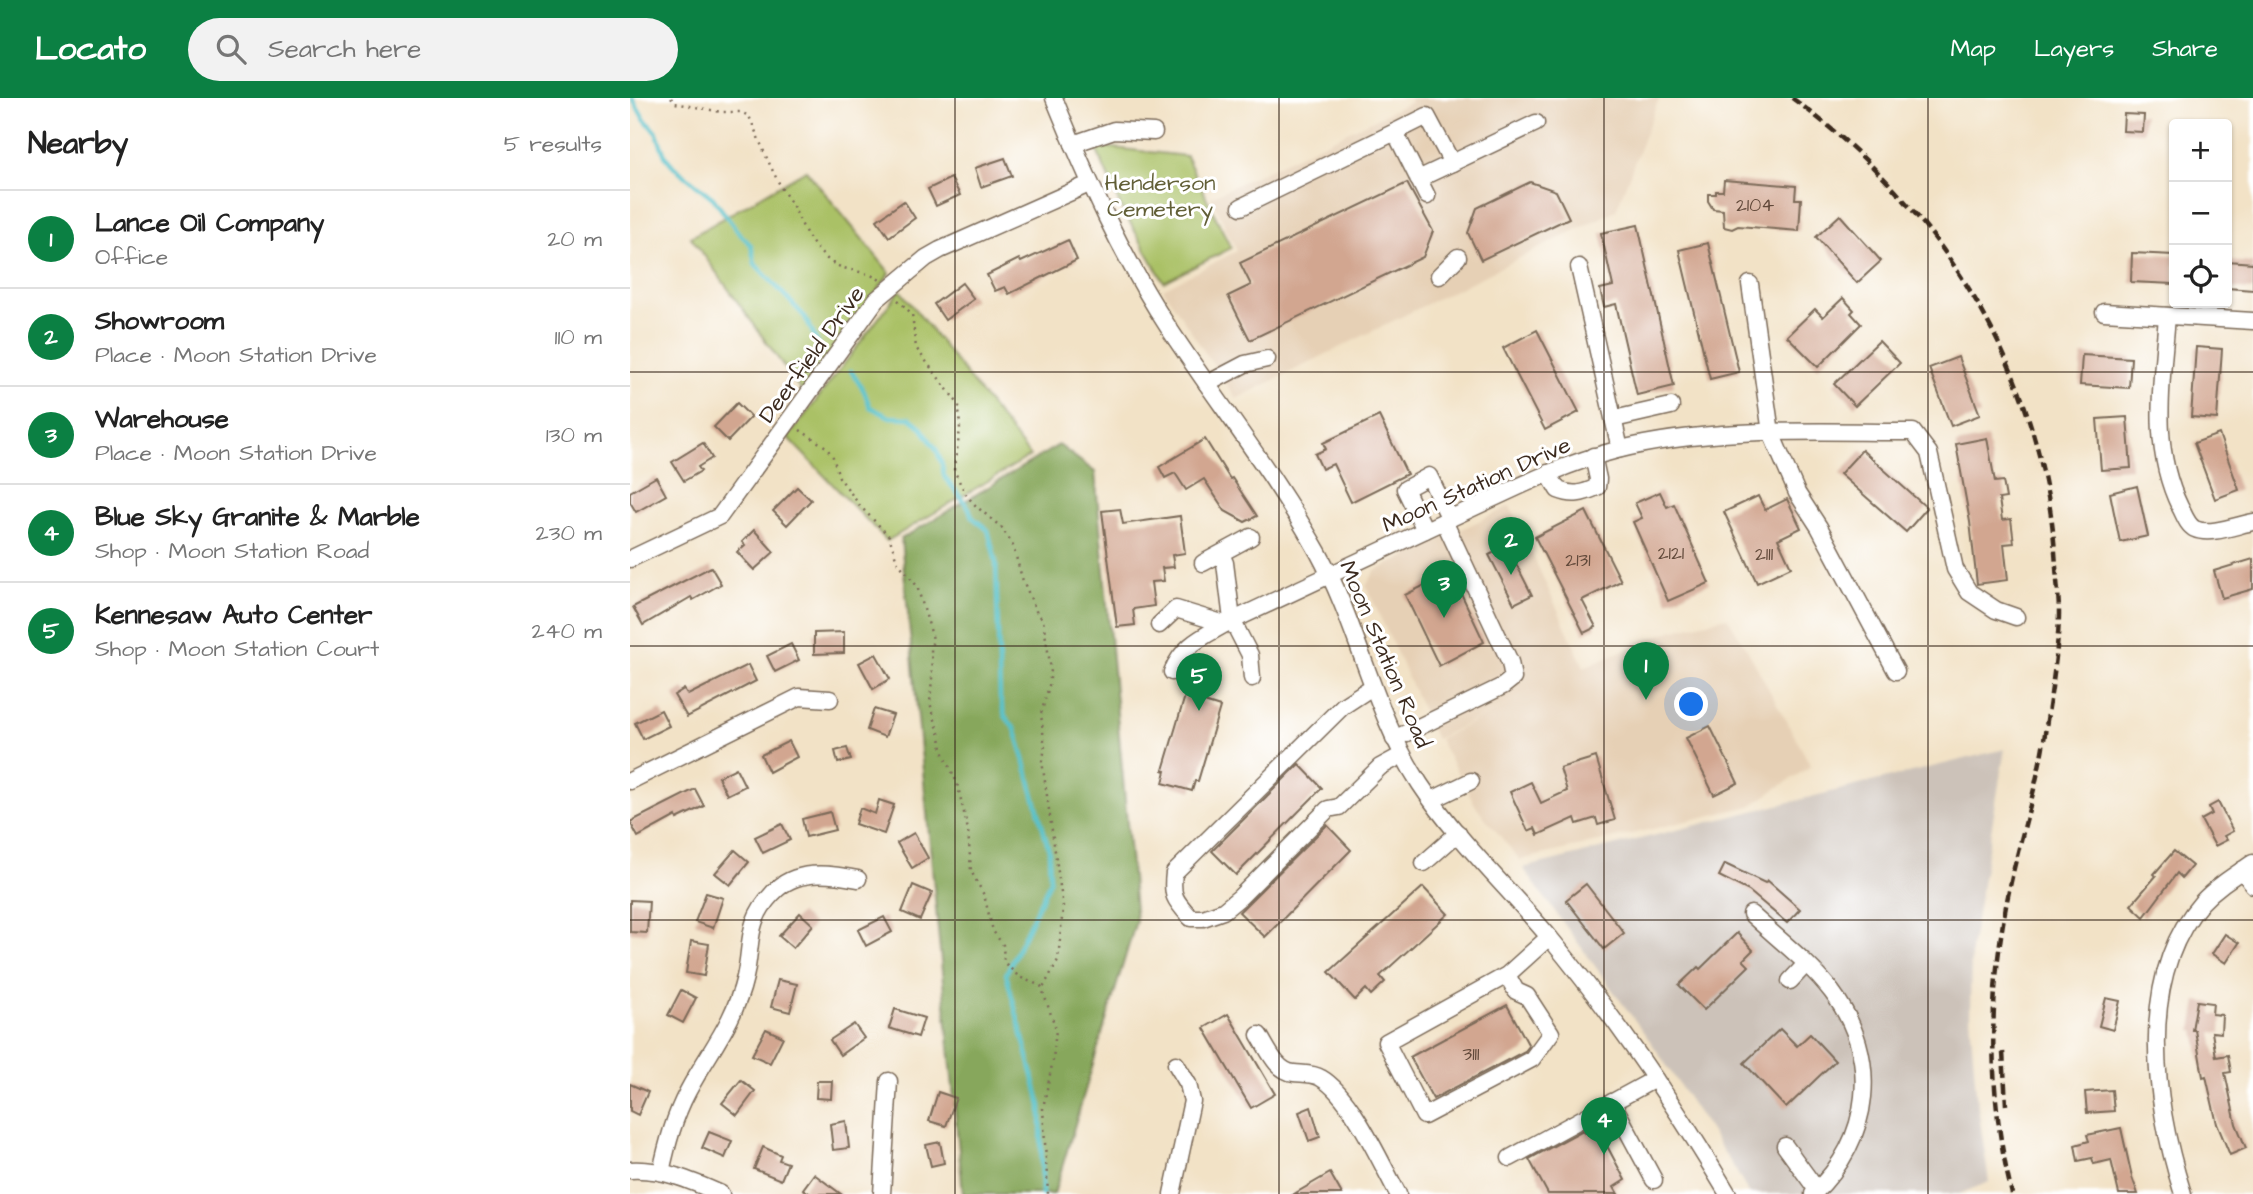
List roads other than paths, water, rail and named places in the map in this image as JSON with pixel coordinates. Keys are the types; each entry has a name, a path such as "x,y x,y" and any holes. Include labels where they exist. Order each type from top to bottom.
{"street":[{"name":"Moon Station Road","path":"1054,98 1088,184 1150,297 1269,472 1318,553 1330,576 1372,687 1402,755 1458,833 1549,937 1592,991 1693,1135 1728,1194"},
{"path":"1241,207 1427,116 1452,163"},
{"path":"1418,179 1536,123"},
{"path":"1073,144 1114,130 1154,132"},
{"path":"1395,132 1427,196"},
{"name":"Deerfield Drive","path":"630,559 720,516 876,300 901,278 940,250 1088,184"},
{"path":"1439,276 1458,257"},
{"path":"1579,267 1620,449"},
{"path":"1750,284 1770,433 1797,493 1819,527 1896,671"},
{"path":"2104,312 2253,321"},
{"path":"2167,316 2160,426 2164,464 2175,496 2189,524 2196,530 2208,531 2253,522"},
{"path":"1207,384 1245,364 1267,359"},
{"path":"1614,419 1671,405"},
{"name":"Moon Station Drive","path":"1172,672 1179,656 1198,640 1228,622 1548,472 1593,456 1660,441 1770,433 1913,432 1929,453 1955,569 1969,592 1996,610 2016,617"},
{"path":"1548,472 1558,490 1572,495 1586,492 1597,487 1593,456"},
{"path":"1394,739 1503,686 1513,678 1510,662 1429,476 1405,489 1425,530"},
{"path":"1203,563 1251,537"},
{"path":"1221,554 1225,563 1228,622 1250,655 1252,678"},
{"path":"1159,625 1176,608 1228,622"},
{"path":"1372,687 1343,706 1174,873 1172,891 1176,901 1191,918 1203,918 1223,911 1240,898 1328,810 1339,807 1380,767 1402,755"},
{"path":"630,780 799,697 830,699"},
{"path":"1432,800 1471,781"},
{"path":"1424,863 1458,833"},
{"path":"2182,1194 2168,1143 2160,1099 2157,1013 2170,957 2190,918 2215,889 2248,867 2253,885"},
{"path":"661,1172 670,1132 687,1093 730,1023 745,977 752,921 773,892 792,879 825,873 858,879"},
{"path":"1751,914 1830,989 1854,1027 1861,1058 1864,1091 1862,1108 1851,1144 1834,1172 1815,1192 1785,1146"},
{"path":"1507,975 1516,991 1527,996 1551,1034 1532,1059 1423,1116 1386,1042 1507,975 1549,937"},
{"path":"1790,981 1806,964"},
{"path":"1259,1035 1277,1064 1286,1071 1320,1077 1343,1101 1361,1126 1398,1194"},
{"path":"1172,1194 1192,1101 1188,1084 1176,1064"},
{"path":"1510,1158 1655,1079"},
{"path":"882,1194 888,1082"},
{"path":"1612,1102 1654,1180"},
{"path":"630,1170 661,1172 721,1194"}],"waterway":[{"path":"632,98 657,134 665,156 674,167 713,198 751,245 755,264 805,317 821,350"},
{"path":"851,371 864,391 870,407 890,417 910,418 920,426 936,449 944,476 969,508 972,517 988,530 996,562 1000,698 1005,716 1015,729 1049,850 1050,881 1006,974 1041,1106 1042,1194"}],"railway":[{"path":"1792,98 1847,142 1896,191 1940,245 1977,303 2008,364 2032,429 2048,497 2058,597 2057,646 2041,759 2002,929 1994,1005 1993,1043 1998,1119 2012,1194"},
{"path":"2003,1052 2006,1105"}],"place":[{"name":"Showroom","path":"1511,575"},
{"name":"Warehouse","path":"1444,618"},
{"name":"Lance Oil Company","path":"1646,700"},
{"name":"Kennesaw Auto Center","path":"1199,711"},
{"name":"Blue Sky Granite & Marble","path":"1604,1155"}],"park label":[{"name":"Henderson Cemetery","path":"1160,195"}]}
